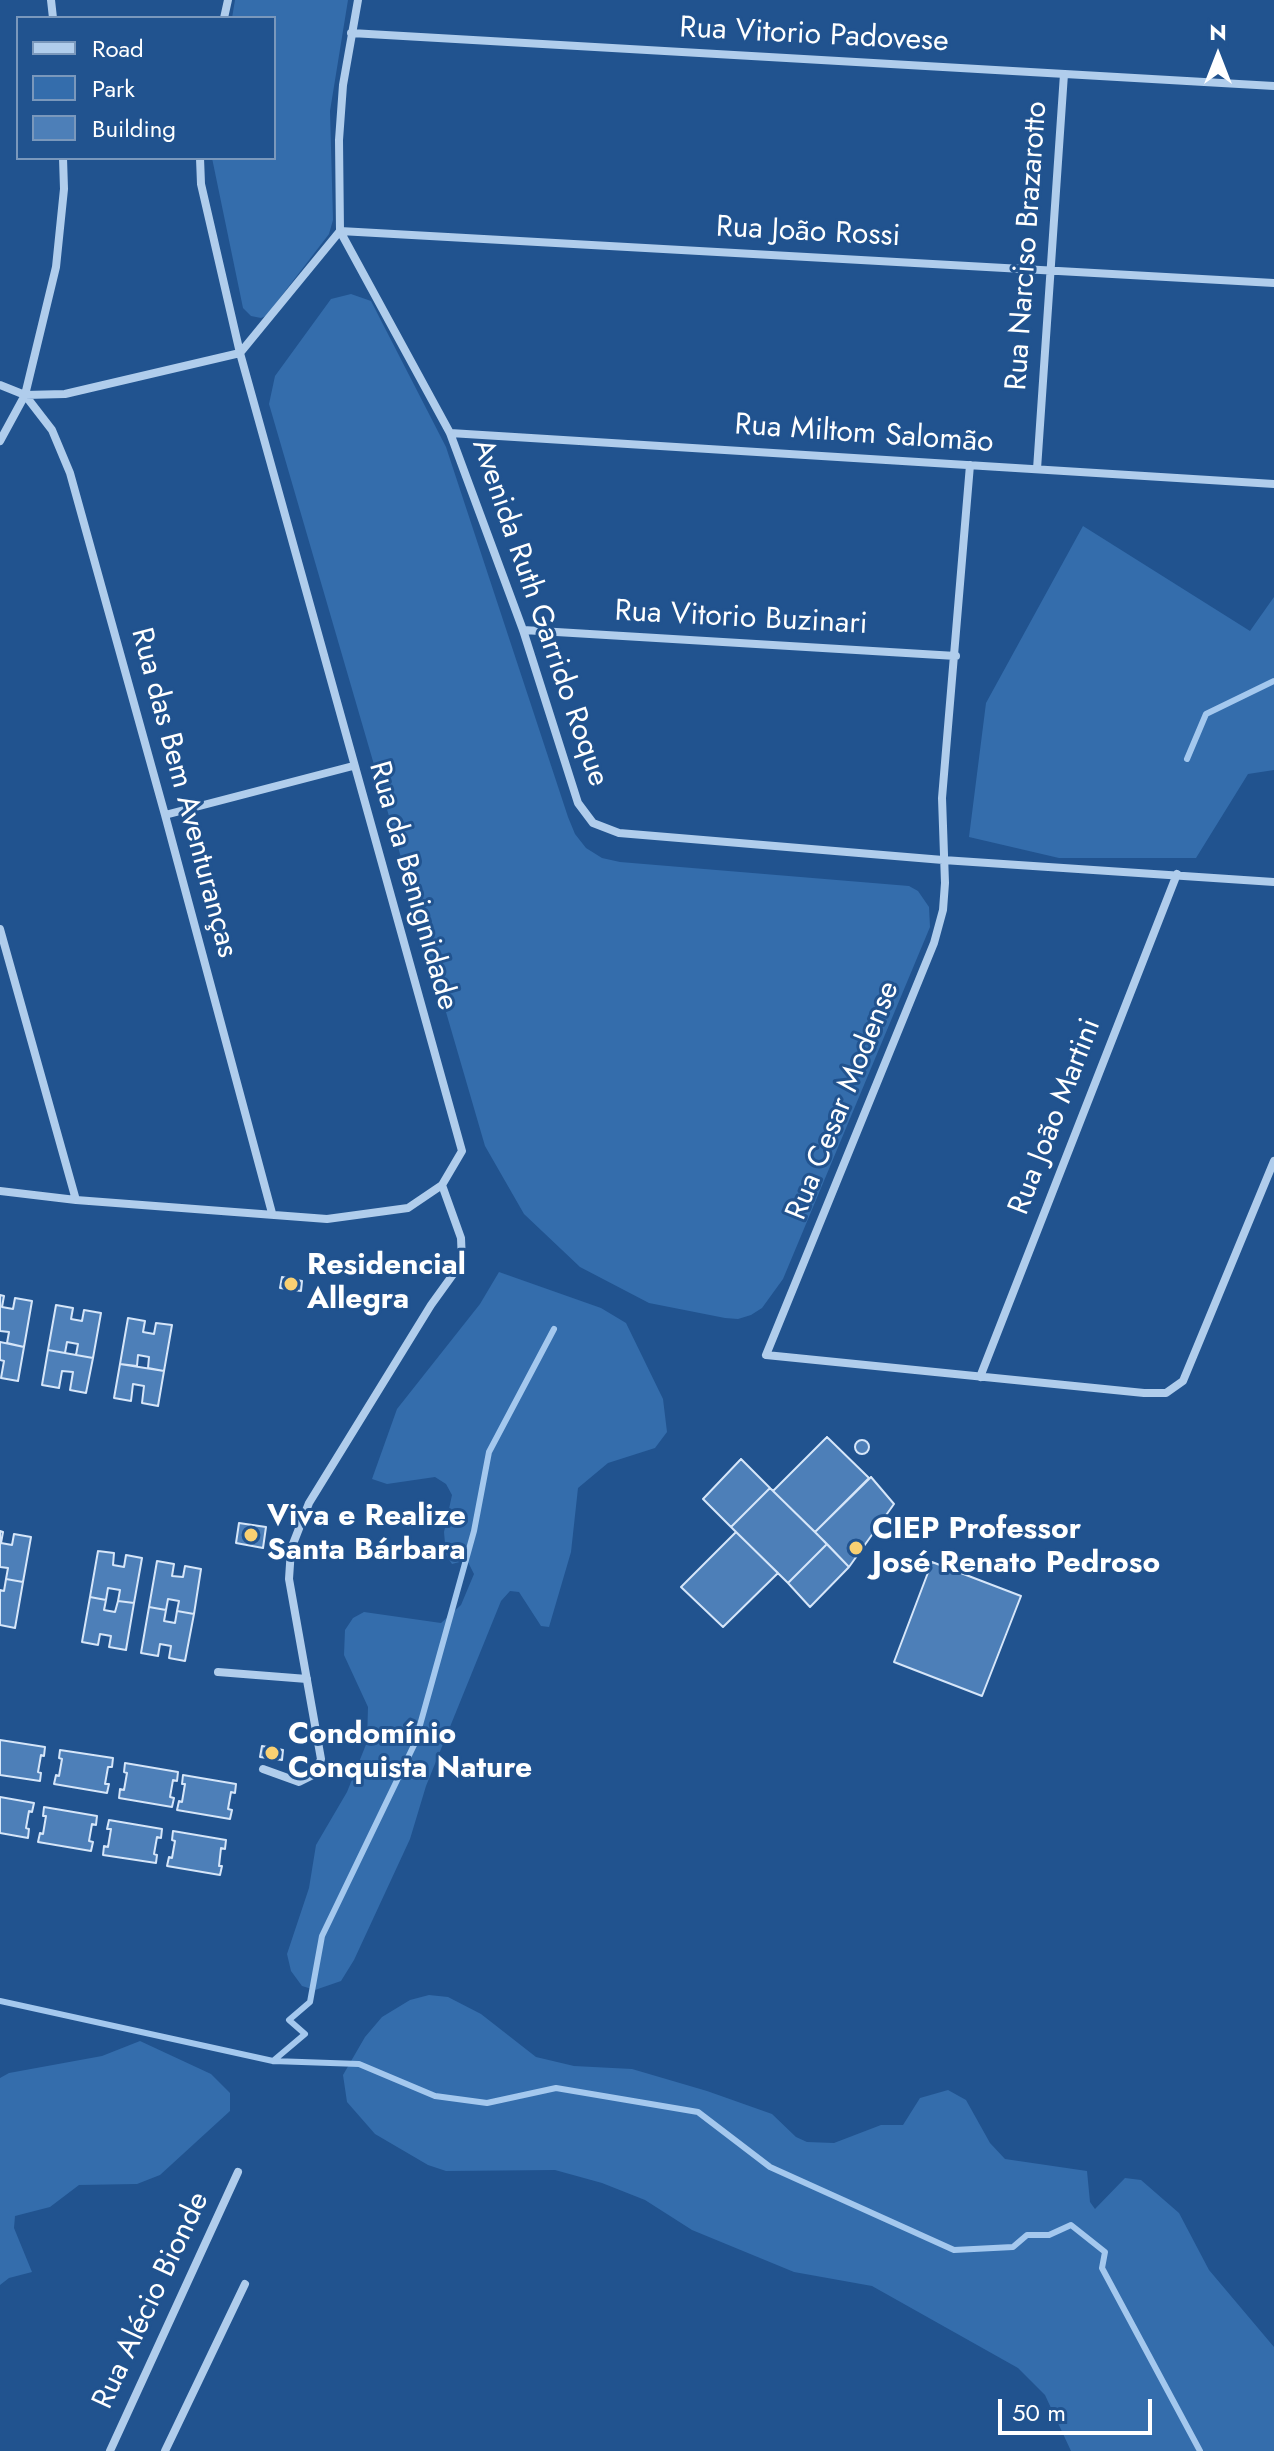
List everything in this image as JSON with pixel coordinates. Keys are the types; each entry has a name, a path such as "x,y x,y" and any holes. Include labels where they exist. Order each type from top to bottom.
{"street":[{"name":"Avenida Ruth Garrido Roque","path":"358,0 343,85 339,140 340,231 450,433 523,630 578,803 593,823 619,833 943,860 1274,882"},
{"name":"Rua Vitorio Padovese","path":"351,33 1274,86"},
{"name":"Rua Narciso Brazarotto","path":"1037,469 1064,74"},
{"path":"0,441 25,395 56,267 64,189 63,160"},
{"name":"Rua da Benignidade","path":"0,1191 76,1200 327,1219 408,1208 442,1185 462,1151 240,353 201,184 200,160"},
{"name":"Rua João Rossi","path":"340,231 1274,283"},
{"path":"0,385 25,395 65,394 240,353 340,231"},
{"name":"Rua das Bem Aventuranças","path":"25,395 52,430 70,473 272,1213"},
{"name":"Rua Miltom Salomão","path":"450,433 1274,484"},
{"name":"Rua Cesar Modense","path":"970,465 942,798 943,910 934,943 766,1355 980,1377"},
{"name":"Rua Vitorio Buzinari","path":"523,630 956,656"},
{"path":"165,815 353,766"},
{"name":"Rua João Martini","path":"980,1377 1177,874"},
{"path":"0,929 76,1200"},
{"path":"980,1377 1144,1393 1166,1393 1183,1381 1274,1161"},
{"path":"263,1769 299,1782 315,1774 321,1759 289,1579 291,1549 309,1503 431,1305 462,1262 461,1238 442,1185"},
{"path":"218,1672 307,1679"},
{"name":"Rua Alécio Bionde","path":"110,2451 238,2172"},
{"path":"165,2451 245,2284"}],"green space":[{"path":"235,0 348,0 330,111 333,220 329,234 266,316 261,318 251,316 243,308 212,160 276,160 276,16 232,16"},
{"path":"351,294 371,301 446,447 568,817 575,834 586,848 602,858 620,862 909,886 918,891 929,907 930,927 783,1279 762,1308 751,1315 738,1319 725,1318 649,1303 580,1267 524,1214 485,1146 269,404 275,376 331,299"},
{"path":"1083,526 1250,631 1274,597 1274,770 1248,774 1196,858 1059,858 969,837 986,703"},
{"path":"499,1272 601,1308 626,1323 663,1399 667,1432 655,1448 608,1463 578,1488 571,1552 549,1627 541,1626 519,1592 510,1591 501,1601 426,1786 410,1839 354,1960 341,1981 315,1990 302,1986 291,1971 287,1954 309,1888 316,1845 347,1792 367,1742 368,1707 344,1655 345,1630 353,1618 364,1612 441,1623 461,1605 474,1574 467,1560 452,1564 446,1555 444,1532 452,1495 446,1484 435,1477 387,1484 372,1479 397,1409 480,1304"},
{"path":"429,1995 448,1997 481,2014 536,2057 574,2066 632,2069 707,2091 772,2114 796,2137 807,2142 834,2143 881,2125 903,2125 920,2098 948,2090 966,2100 990,2143 1005,2159 1087,2171 1090,2202 1095,2209 1125,2178 1141,2180 1179,2213 1209,2270 1274,2347 1274,2451 1071,2451 1045,2395 1018,2368 872,2286 794,2272 692,2230 645,2200 602,2183 555,2170 446,2171 428,2165 375,2134 347,2102 343,2075 365,2037 382,2017 410,2000"},
{"path":"140,2041 211,2074 230,2093 230,2111 160,2175 137,2184 79,2185 50,2207 15,2216 14,2228 32,2272 9,2278 0,2285 0,2078 9,2073 102,2056"}],"building":[{"name":"Residencial Allegra","path":"282,1277 302,1281 301,1291 280,1288"},
{"path":"0,1295 4,1296 2,1307 13,1309 15,1298 32,1301 24,1347 7,1343 9,1332 0,1331"},
{"path":"56,1305 73,1308 71,1319 82,1321 84,1310 101,1313 93,1358 76,1355 78,1344 67,1342 65,1353 48,1350"},
{"path":"128,1318 145,1321 143,1332 154,1334 156,1323 172,1325 164,1371 148,1368 149,1357 138,1355 137,1366 120,1364"},
{"path":"0,1342 24,1347 18,1381 1,1378 4,1361 0,1360"},
{"path":"48,1350 93,1358 86,1393 70,1390 73,1372 62,1371 59,1388 42,1385"},
{"path":"120,1364 164,1371 158,1406 142,1403 144,1386 133,1384 131,1401 114,1398"},
{"path":"827,1437 869,1478 815,1532 773,1491"},
{"path":"862,1440 869,1447 862,1454 855,1447"},
{"path":"741,1459 770,1488 731,1527 703,1499"},
{"path":"871,1477 894,1504 849,1567 815,1532"},
{"path":"770,1488 827,1544 788,1583 731,1527"},
{"name":"Viva e Realize Santa Bárbara","path":"239,1523 266,1527 263,1548 236,1543"},
{"path":"0,1531 3,1532 1,1543 12,1545 14,1534 31,1537 23,1582 6,1579 8,1568 0,1567"},
{"path":"736,1532 778,1573 723,1627 681,1587"},
{"path":"827,1544 849,1567 810,1607 788,1583"},
{"path":"98,1551 114,1553 113,1565 124,1567 126,1555 142,1558 134,1603 118,1601 120,1590 108,1588 106,1600 90,1597"},
{"path":"157,1561 174,1564 172,1576 183,1577 185,1566 201,1569 194,1614 177,1611 179,1601 168,1599 166,1610 149,1607"},
{"path":"932,1562 1021,1596 982,1696 894,1662"},
{"path":"6,1579 23,1582 15,1628 0,1625 0,1590 4,1591"},
{"path":"90,1597 106,1600 104,1610 115,1612 118,1601 134,1603 126,1650 109,1647 111,1636 100,1634 98,1645 82,1642"},
{"path":"149,1607 166,1610 164,1621 175,1623 177,1611 194,1614 185,1661 169,1658 171,1646 160,1644 158,1656 141,1653"},
{"path":"0,1740 45,1747 38,1772 41,1773 40,1781 0,1775"},
{"name":"Condomínio Conquista Nature","path":"262,1746 283,1750 282,1760 260,1757"},
{"path":"60,1750 113,1758 105,1784 109,1784 107,1793 54,1784 62,1759 59,1758"},
{"path":"125,1763 178,1772 170,1797 174,1798 172,1807 119,1798 127,1773 124,1772"},
{"path":"183,1775 236,1784 228,1809 232,1810 230,1819 177,1810 179,1801 182,1802"},
{"path":"0,1797 34,1803 26,1828 29,1829 28,1838 0,1833"},
{"path":"44,1807 97,1816 89,1841 93,1842 91,1851 38,1842 40,1833 43,1834"},
{"path":"109,1820 162,1829 154,1854 157,1855 156,1863 103,1855 104,1846 108,1847"},
{"path":"173,1831 226,1840 225,1849 221,1848 220,1875 167,1866 175,1841 172,1840"}],"waterway":[{"path":"1187,759 1206,714 1274,681"},
{"path":"273,2061 305,2034 289,2020 310,2002 322,1936 415,1743 474,1531 489,1452 554,1329"},
{"path":"0,2001 273,2061 359,2064 435,2096 487,2103 556,2088 698,2112 770,2167 954,2250 1013,2247 1027,2235 1049,2235 1071,2225 1105,2252 1102,2268 1200,2451"}],"place":[{"name":"Residencial Allegra","path":"291,1284"},
{"name":"Viva e Realize Santa Bárbara","path":"251,1535"},
{"name":"CIEP Professor José Renato Pedroso","path":"856,1548"},
{"name":"Condomínio Conquista Nature","path":"272,1753"}]}
